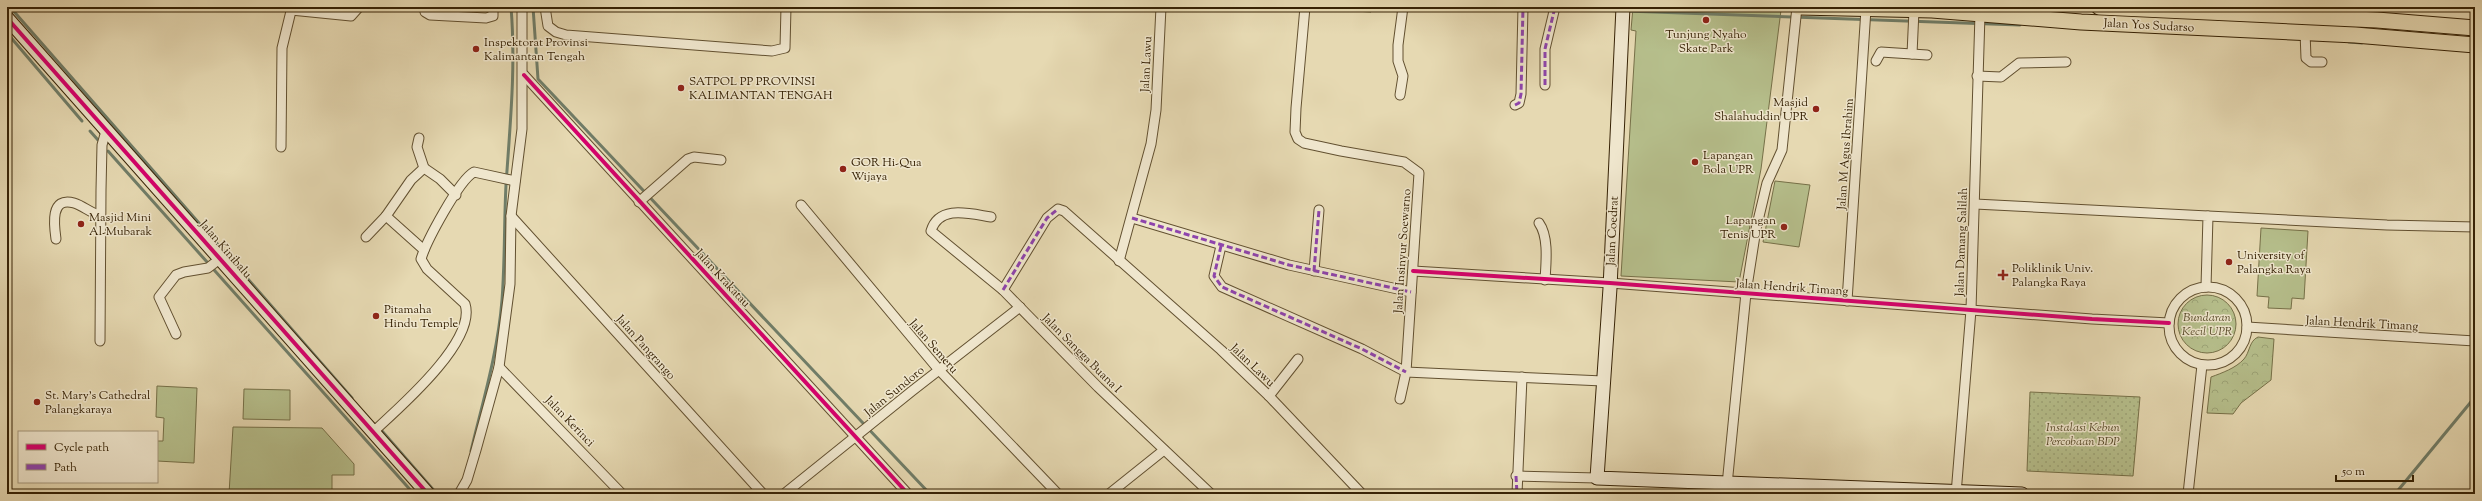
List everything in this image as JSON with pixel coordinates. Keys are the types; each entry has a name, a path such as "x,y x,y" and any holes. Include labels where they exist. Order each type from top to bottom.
{"main road":[{"name":"Jalan Yos Sudarso","path":"1798,7 1914,10 1980,19 2305,32 2475,45"},
{"name":"Jalan Yos Sudarso","path":"2099,7 2354,20 2475,28"},
{"path":"2354,20 2355,35"}],"street":[{"path":"281,147 282,48 292,8 351,16 359,7"},
{"path":"424,7 425,12 430,15 486,18 493,16 493,7"},
{"path":"459,494 467,480 499,367 510,284 513,180 522,129 524,75 522,7"},
{"path":"545,7 548,26 556,32 566,35 772,51 784,48 786,7"},
{"name":"Jalan Lawu","path":"1120,261 1151,144 1156,110 1161,7"},
{"name":"Jalan Insinyur Soewarno","path":"1305,7 1295,132 1298,139 1304,143 1404,162 1415,168 1420,180 1414,228 1413,271 1406,372 1400,398"},
{"path":"1400,95 1403,76 1398,61 1398,45 1403,7"},
{"path":"1516,105 1519,103 1521,94 1523,7"},
{"path":"1545,86 1545,49 1556,7"},
{"name":"Jalan Coedrat","path":"1597,478 1610,283 1623,7"},
{"path":"1727,485 1746,293 1756,229 1767,183 1782,150 1798,7"},
{"name":"Jalan M Agus Ibrahim","path":"1847,301 1866,9"},
{"path":"1912,54 1914,10"},
{"name":"Jalan Kinibalu","path":"7,18 106,131 221,258 428,494"},
{"name":"Jalan Damang Salilah","path":"1956,492 1971,310 1975,204 1977,76 1980,19"},
{"path":"2305,32 2306,58 2311,62 2322,62"},
{"path":"1876,61 1881,52 1927,55"},
{"path":"1977,76 2001,77 2019,63 2066,62"},
{"name":"Jalan Krakatau","path":"524,75 639,202 788,361 855,438 908,494"},
{"path":"100,341 100,215 102,145 106,131"},
{"path":"419,138 418,154 424,168 440,179 456,195"},
{"path":"639,202 688,159 694,157 721,160"},
{"path":"366,237 386,216 412,180 424,168"},
{"path":"373,432 420,388 465,330 468,312 465,304 423,265 421,259 424,250 465,179 474,172 513,180"},
{"path":"56,239 54,213 56,208 63,203 73,203 90,213 100,215"},
{"path":"1975,204 2387,225 2475,227"},
{"name":"Jalan Semeru","path":"801,205 938,370 1058,494"},
{"name":"Jalan Lawu","path":"1003,290 1047,218 1058,209 1064,211 1221,350 1269,396 1362,494"},
{"path":"1314,271 1319,210"},
{"name":"Jalan Sangga Buana I","path":"991,216 961,212 948,213 933,225 932,233 1003,290 1164,450 1211,494"},
{"path":"386,216 424,250"},
{"name":"Jalan Pangrango","path":"511,216 763,494"},
{"path":"2206,288 2208,216"},
{"path":"1132,218 1221,246 1314,271 1411,292"},
{"path":"1539,223 1544,236 1546,264 1544,280"},
{"path":"1221,246 1214,276 1215,281 1222,287 1362,349 1406,372 1603,381"},
{"path":"176,334 159,297 161,291 176,275 184,272 208,268 221,258"},
{"name":"Jalan Hendrik Timang","path":"1413,271 1610,283 2169,323"},
{"path":"2206,288 2220,290 2233,297 2245,314 2247,327 2244,342 2236,354 2224,362 2202,366 2189,360 2177,350 2170,337 2169,323 2173,309 2181,298 2193,290 2206,288"},
{"name":"Jalan Sundoro","path":"784,494 938,370 1020,307"},
{"name":"Jalan Hendrik Timang","path":"2247,327 2475,341"},
{"path":"1269,396 1298,358"},
{"path":"2188,494 2202,366"},
{"name":"Jalan Kerinci","path":"499,367 622,494"},
{"path":"1517,494 1516,476 1522,377"},
{"path":"1109,494 1164,450"},
{"path":"1516,476 1597,478 1727,485 2022,494"}],"green space":[{"path":"1101,7 1158,7 1158,10"},
{"path":"1338,7 1371,7 1371,12 1338,10"},
{"name":"Lapangan Bola UPR","path":"1633,7 1709,7 1781,10 1761,169 1739,282 1621,276 1636,31 1631,30"},
{"name":"Lapangan Tenis UPR","path":"1775,181 1810,185 1799,247 1763,242"},
{"path":"2261,228 2308,231 2304,299 2292,298 2291,309 2268,308 2269,297 2257,296"},
{"name":"Bundaran Kecil UPR","path":"2201,295 2213,295 2228,303 2236,318 2236,330 2228,345 2213,353 2201,353 2186,345 2178,330 2178,318 2186,303"},
{"path":"2258,337 2274,339 2271,380 2241,403 2233,414 2207,413 2211,377 2229,370 2241,362 2246,356 2253,341"},
{"path":"157,386 197,388 194,463 158,461 158,441 163,441 164,418 156,417"},
{"path":"244,389 290,390 290,420 243,419"},
{"name":"Instalasi Kebun Percobaan BDP","path":"2030,392 2140,397 2133,476 2027,471"},
{"path":"233,427 322,428 354,464 354,475 332,475 332,494 229,494"}],"waterway":[{"path":"10,7 352,398"},
{"path":"471,451 494,357 502,300 506,185 513,74 511,7"},
{"path":"533,7 538,79 930,494"},
{"path":"1556,7 1620,11"},
{"path":"1626,11 2020,25"},
{"path":"7,33 82,121"},
{"path":"2349,42 2362,43"},
{"path":"90,131 98,140"},
{"path":"108,151 414,494"},
{"path":"2395,494 2475,397"},
{"path":"382,431 437,494"}],"marked path":[{"path":"1515,105 1519,103 1521,94 1523,7"},
{"path":"1545,85 1545,49 1555,7"},
{"path":"1003,290 1047,218 1058,209"},
{"path":"1314,271 1319,210"},
{"path":"1132,218 1289,265 1411,292"},
{"path":"1221,246 1214,276 1222,287 1362,349 1406,372"},
{"path":"1516,476 1517,494"}],"cycle path":[{"path":"7,18 428,494"},
{"path":"524,75 908,494"},
{"path":"1413,271 1610,283 2092,319 2169,323"}],"place":[{"name":"Tunjung Nyaho Skate Park","path":"1706,20"},
{"name":"Inspektorat Provinsi Kalimantan Tengah","path":"476,49"},
{"name":"SATPOL PP PROVINSI KALIMANTAN TENGAH","path":"681,88"},
{"name":"Masjid Shalahuddin UPR","path":"1816,109"},
{"name":"Lapangan Bola UPR","path":"1695,162"},
{"name":"GOR Hi-Qua Wijaya","path":"843,169"},
{"name":"Masjid Mini Al-Mubarak","path":"81,224"},
{"name":"Lapangan Tenis UPR","path":"1784,227"},
{"name":"University of Palangka Raya","path":"2229,262"},
{"name":"Poliklinik Univ. Palangka Raya","path":"2003,275"},
{"name":"Pitamaha Hindu Temple","path":"376,316"},
{"name":"St. Mary's Cathedral Palangkaraya","path":"37,402"}]}
